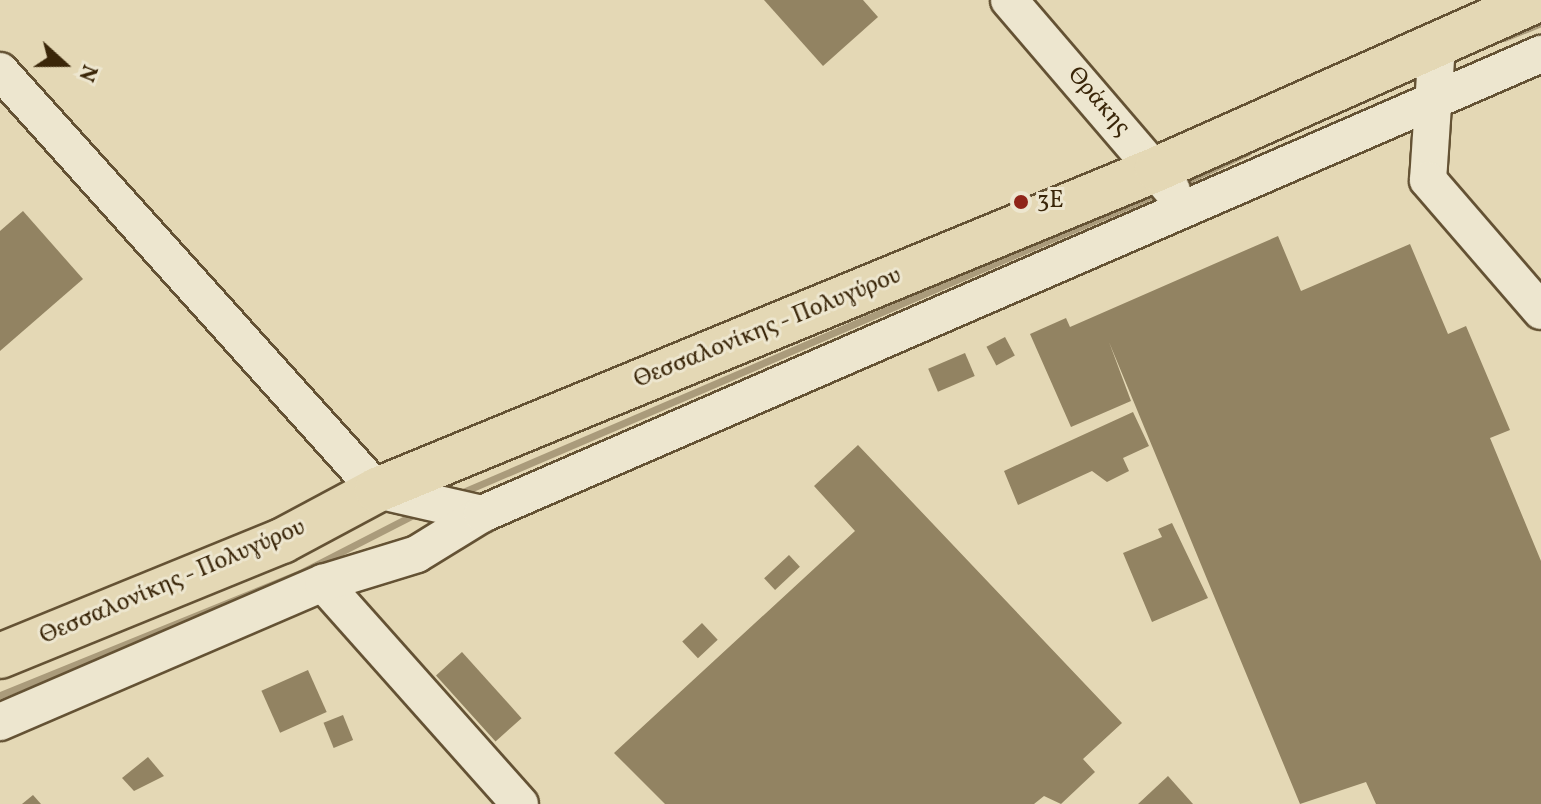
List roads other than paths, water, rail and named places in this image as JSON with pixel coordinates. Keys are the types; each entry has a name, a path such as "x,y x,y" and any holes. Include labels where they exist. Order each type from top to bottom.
{"main road":[{"name":"Θεσσαλονίκης - Πολυγύρου","path":"0,656 282,541 377,490 1157,169 1536,0"}],"street":[{"name":"Θράκης","path":"1009,0 1157,169 1184,207"},
{"path":"1437,45 1428,180 1541,311"},
{"path":"0,722 323,583 417,554 482,514 1184,207 1433,104 1541,54"},
{"path":"0,71 377,490 482,514"},
{"path":"323,583 520,804"}],"waterway":[{"path":"1504,38 1541,23"},
{"path":"1180,184 1248,152"},
{"path":"456,495 1161,192"},
{"path":"0,695 300,573 419,512"}],"place":[{"name":"3Ε","path":"1021,202"}]}
